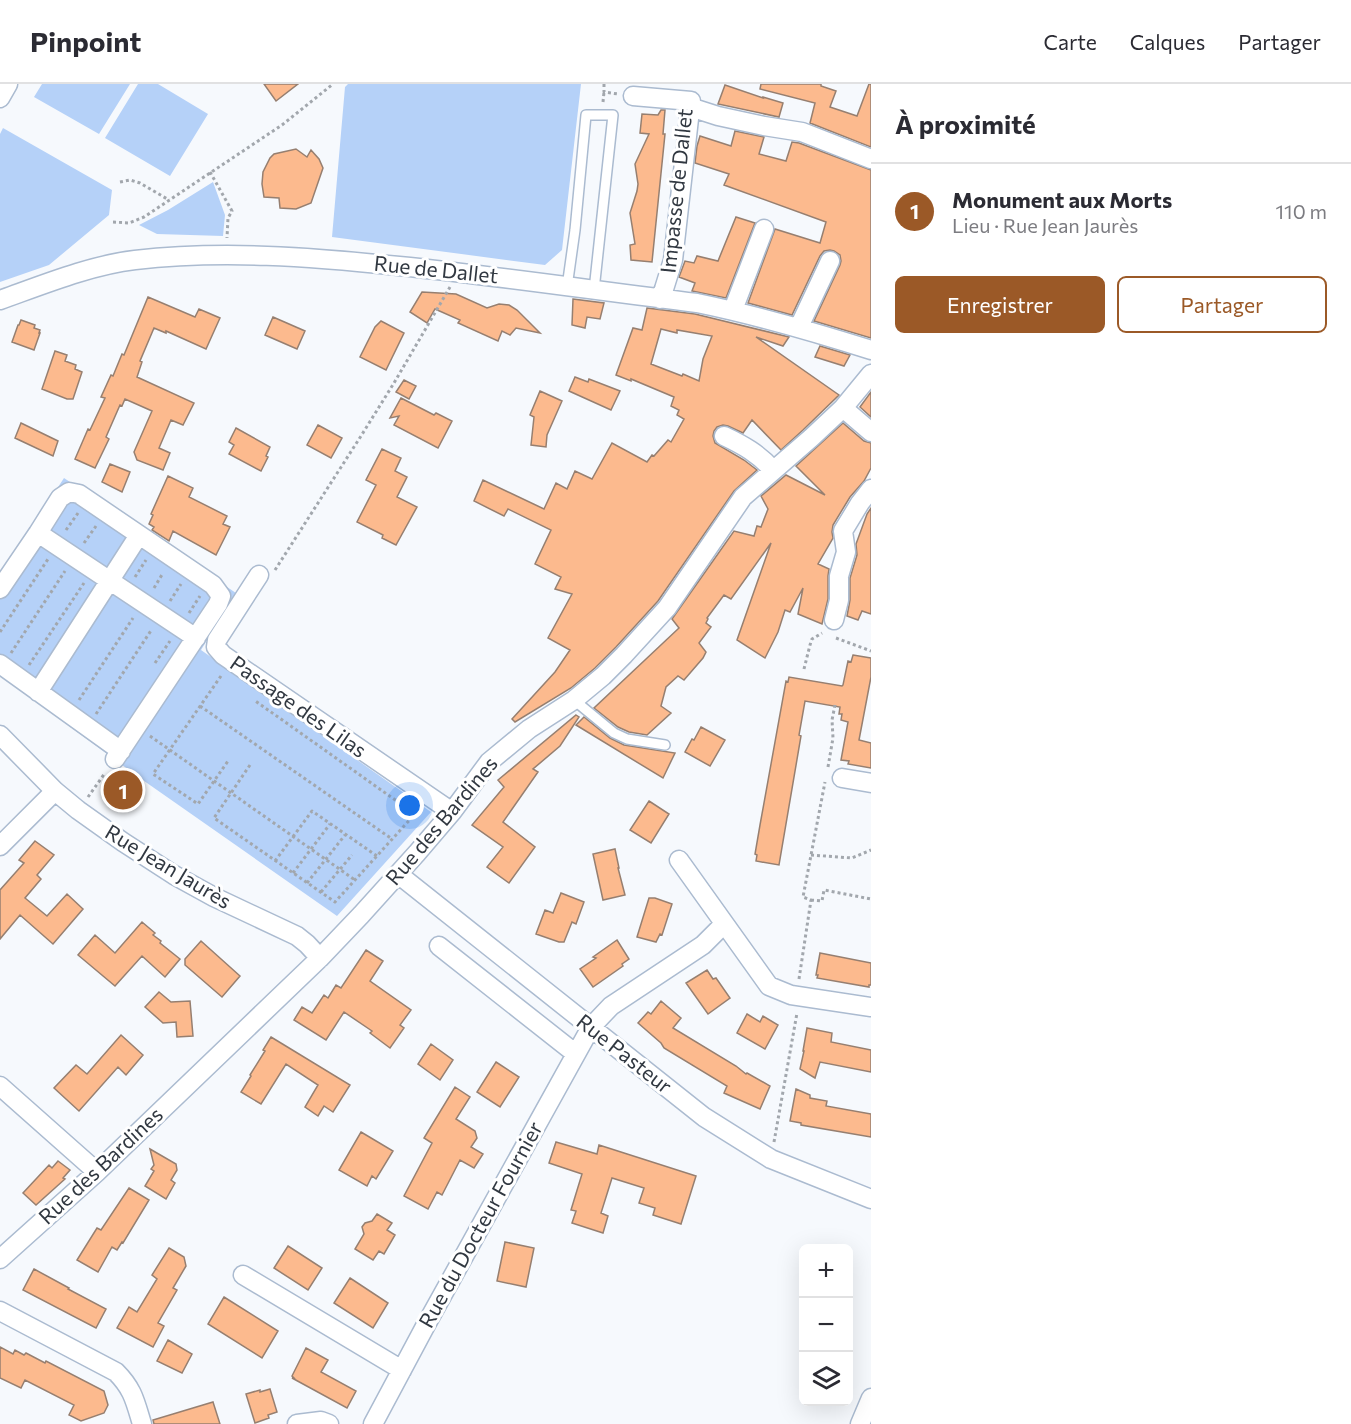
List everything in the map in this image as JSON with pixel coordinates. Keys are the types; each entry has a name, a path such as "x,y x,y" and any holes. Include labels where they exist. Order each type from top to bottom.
{"street":[{"path":"0,98 8,84"},
{"name":"Impasse de Dallet","path":"633,96 691,101 673,260 660,299"},
{"path":"690,107 718,116 802,132 871,159"},
{"path":"733,310 764,229"},
{"name":"Rue de Dallet","path":"0,300 58,279 111,264 146,259 216,255 270,255 456,272 697,303 799,327 871,350"},
{"path":"799,327 830,261"},
{"name":"Rue des Bardines","path":"0,1259 97,1172 320,958 452,812 489,762 603,676 668,608 743,497 843,408 871,374"},
{"path":"843,408 871,432"},
{"path":"724,436 747,448 773,470"},
{"path":"833,628 839,600 838,576 846,552 843,531 871,489"},
{"path":"0,588 60,498 69,492 79,494 209,582 220,596 218,604 118,755 87,727 1,665"},
{"path":"38,533 196,638"},
{"path":"38,692 139,535"},
{"name":"Passage des Lilas","path":"259,575 217,640 216,647 223,655 452,812"},
{"name":"Rue Jean Jaurès","path":"0,735 55,791 123,842 214,897 297,936 320,958"},
{"path":"842,778 871,783"},
{"path":"0,846 55,791"},
{"path":"679,860 769,986 791,995 871,1007"},
{"name":"Rue Pasteur","path":"398,874 704,1117 771,1159 871,1199"},
{"name":"Rue du Docteur Fournier","path":"373,1424 591,1027 611,1005 703,945 724,924"},
{"path":"439,946 576,1054"},
{"path":"0,1086 97,1172"},
{"path":"243,1275 402,1370"},
{"path":"0,1311 116,1372 133,1394 142,1424"},
{"path":"860,1424 871,1398"},
{"path":"297,1424 321,1421 329,1424"}],"lane":[{"path":"567,287 586,115 613,115 594,290"},
{"path":"574,700 614,733 627,739 665,745"}],"path":[{"path":"113,222 129,223 144,217 282,124 333,84"},
{"path":"210,172 232,211 228,218 228,244 242,244 242,255"},
{"path":"120,182 130,180 140,183 169,200"},
{"path":"259,575 269,577 278,566 394,383 452,283 456,272"},
{"path":"0,632 86,499"},
{"path":"1,665 105,512"},
{"path":"69,714 174,558"},
{"path":"87,727 190,569"},
{"path":"20,679 93,570"},
{"path":"154,664 209,582"},
{"path":"804,669 812,639 833,628 871,651"},
{"path":"221,676 153,774 198,804 228,761"},
{"path":"250,697 415,814 335,902 214,818 250,765"},
{"path":"835,705 832,720 833,738 802,897 822,901 824,890 871,898"},
{"path":"200,706 392,839"},
{"path":"137,726 355,880"},
{"path":"78,810 118,755"},
{"path":"276,861 312,811 376,856"},
{"path":"292,873 330,824"},
{"path":"307,883 346,835"},
{"path":"811,855 852,858 871,850"},
{"path":"321,892 352,855"},
{"path":"771,1159 797,1009 799,973 811,900"}],"shaded area":[{"path":"42,84 130,84 99,134 34,97"},
{"path":"138,84 158,84 208,114 170,176 105,138"},
{"path":"348,84 581,84 562,250 545,265 332,237 345,87"},
{"path":"3,128 112,190 109,215 49,265 0,282 0,134"},
{"path":"213,182 225,215 223,236 157,234 139,225 168,210"},
{"path":"64,478 236,593 201,650 431,812 337,916 137,776 0,675 0,576"}],"building":[{"path":"264,84 298,84 276,101"},
{"path":"761,84 821,84 821,86 836,91 830,107 857,116 869,84 871,84 871,147 810,123 815,103 760,89"},
{"path":"725,85 783,103 779,117 718,104"},
{"path":"661,110 665,110 663,134 665,134 652,262 631,260 630,245 635,244 630,213 638,184 635,164 649,134 640,133 642,114 658,115"},
{"path":"735,131 764,137 759,154 786,161 792,142 799,143 871,170 871,338 814,321 840,265 840,255 834,251 824,251 820,256 792,315 748,303 775,229 820,243 826,222 724,185 729,174 695,163 700,136 731,146"},
{"path":"296,149 307,157 311,150 323,168 311,203 296,209 280,208 279,198 264,197 263,172 274,154"},
{"path":"736,217 755,223 726,298 692,291 695,283 679,277 685,261 694,263 697,256 718,261"},
{"path":"422,292 456,294 487,308 499,304 509,305 540,333 516,328 510,335 502,331 498,341 458,323 460,320 435,309 427,323 410,312"},
{"path":"148,297 195,317 199,309 220,318 206,349 154,328 140,361 142,362 137,377 194,403 183,425 171,420 159,448 170,453 163,470 137,460 134,452 152,411 125,399 106,437 109,439 95,468 75,459 105,398 101,397 122,354 124,355"},
{"path":"573,299 604,303 600,319 587,317 585,328 572,325"},
{"path":"647,308 695,314 789,337 783,346 756,337 839,395 781,450 752,420 743,433 728,426 717,427 713,436 715,443 757,470 734,491 658,601 616,647 571,688 515,722 512,719 555,672 570,650 548,638 572,594 555,589 561,577 535,564 551,530 508,509 504,516 474,501 483,480 544,509 556,483 567,489 575,471 592,479 612,443 647,462 668,440 671,442 684,419 677,415 679,410 671,406 674,397 616,375 633,328 642,330","holes":["661,329 677,333 677,330 712,336 703,359 699,381 651,364"]},
{"path":"273,317 305,331 297,349 265,335"},
{"path":"21,320 35,325 34,328 40,330 34,350 12,342"},
{"path":"381,321 404,333 386,370 360,357 375,327"},
{"path":"820,346 850,355 844,366 815,357"},
{"path":"55,351 67,355 65,361 76,365 75,369 82,372 73,399 67,399 42,389"},
{"path":"575,377 588,382 589,379 620,391 611,410 569,391"},
{"path":"404,380 416,386 409,399 396,392"},
{"path":"540,391 562,401 547,435 546,447 531,445 534,417 530,415"},
{"path":"871,392 871,417 860,407"},
{"path":"401,398 434,415 436,413 452,421 438,448 394,425 399,416 390,418"},
{"path":"21,423 58,441 53,456 15,438"},
{"path":"843,423 864,441 871,443 871,468 833,525 833,538 818,564 829,569 828,599 822,624 798,614 803,588 790,612 785,610 778,632 765,658 737,640 771,543 731,599 724,595 707,618 706,623 711,627 699,643 706,652 703,658 684,680 678,676 666,687 661,706 671,713 647,735 629,732 618,727 594,708 679,628 672,619 734,531 754,536 757,526 761,527 768,509 761,496 786,475 825,495 796,466"},
{"path":"318,425 342,438 331,458 307,445"},
{"path":"236,428 270,447 261,471 229,454 234,445 229,442"},
{"path":"382,449 401,458 395,471 407,477 397,497 417,507 396,545 382,538 383,535 357,522 376,485 366,480"},
{"path":"110,464 130,472 122,492 102,482"},
{"path":"168,476 193,488 189,497 227,516 223,524 230,527 216,555 173,531 169,541 152,530 154,527 149,524 153,515 151,514"},
{"path":"871,508 871,614 862,611 858,620 847,616 850,578 857,555 856,544"},
{"path":"853,655 871,658 871,677 859,740 871,743 871,768 848,764 849,761 841,760 848,722 841,720 840,707 805,701 779,865 756,861 757,855 755,854 786,681 788,682 789,677 842,686 848,661 851,662"},
{"path":"576,715 579,717 560,746 533,769 538,772 503,822 535,847 509,883 487,867 503,847 472,825 504,787 498,780"},
{"path":"584,717 610,738 624,745 675,753 663,778 576,725"},
{"path":"701,727 725,740 710,766 685,752"},
{"path":"649,801 669,814 651,843 630,830"},
{"path":"35,841 54,855 37,875 41,879 25,898 47,916 67,894 83,909 53,944 20,915 0,939 0,890 24,863 19,860"},
{"path":"615,849 625,895 603,900 593,854"},
{"path":"561,893 584,902 576,924 572,922 564,942 536,934 545,910 553,913"},
{"path":"649,898 672,904 662,935 660,934 656,942 637,937"},
{"path":"142,922 155,933 153,935 161,941 160,943 180,959 165,977 142,956 115,986 78,955 95,935 115,953"},
{"path":"617,940 629,959 622,964 623,966 593,987 580,969"},
{"path":"201,941 240,976 222,997 185,965 185,959"},
{"path":"366,950 383,961 370,981 411,1010 400,1025 404,1028 390,1048 370,1033 372,1031 344,1012 326,1040 294,1020 302,1007 312,1013 324,995 328,998 336,985 341,988"},
{"path":"820,953 871,963 871,985 869,987 817,978"},
{"path":"707,970 713,979 716,978 730,998 708,1014 686,983"},
{"path":"159,992 171,1002 190,1001 193,1036 177,1037 176,1022 163,1023 145,1007"},
{"path":"661,1001 681,1018 673,1028 746,1074 770,1086 760,1109 724,1093 727,1086 664,1048 638,1023 648,1012 651,1014"},
{"path":"747,1014 760,1022 763,1016 778,1025 765,1049 737,1033"},
{"path":"807,1028 832,1033 831,1042 871,1050 871,1072 820,1062 815,1078 800,1069"},
{"path":"121,1035 143,1055 126,1075 118,1067 79,1111 54,1088 76,1065 87,1074"},
{"path":"271,1037 350,1085 333,1112 324,1106 318,1116 305,1107 318,1085 286,1064 261,1104 241,1092"},
{"path":"431,1044 453,1060 440,1080 418,1064"},
{"path":"496,1062 519,1077 500,1107 477,1092"},
{"path":"455,1087 470,1097 456,1119 475,1131 477,1138 471,1147 483,1154 474,1168 460,1160 442,1195 437,1192 428,1209 404,1196 432,1143 424,1138"},
{"path":"796,1089 810,1095 810,1098 827,1101 826,1106 871,1114 871,1137 790,1121"},
{"path":"361,1132 393,1151 376,1179 372,1176 367,1186 339,1170"},
{"path":"556,1142 597,1154 599,1145 696,1176 681,1224 653,1215 655,1208 639,1203 644,1188 612,1178 601,1213 608,1216 603,1233 572,1223 576,1211 571,1210 582,1174 549,1163"},
{"path":"150,1149 176,1164 177,1170 171,1180 175,1183 166,1199 145,1186 154,1171 151,1169 154,1165"},
{"path":"58,1161 70,1170 63,1178 65,1179 36,1205 23,1193 49,1165 52,1168"},
{"path":"129,1188 149,1200 123,1243 117,1250 112,1247 98,1272 77,1260 97,1228 101,1230"},
{"path":"377,1214 392,1223 387,1230 395,1235 384,1254 379,1251 373,1260 355,1249 364,1234 362,1227 365,1223 372,1221"},
{"path":"505,1242 534,1248 526,1287 497,1281"},
{"path":"288,1246 322,1268 308,1290 274,1268"},
{"path":"169,1248 184,1257 186,1266 173,1288 177,1290 158,1323 164,1326 153,1347 117,1328 129,1307 137,1312 157,1279 152,1275"},
{"path":"34,1269 106,1309 96,1328 23,1290"},
{"path":"350,1278 388,1303 373,1328 334,1303"},
{"path":"224,1297 278,1331 262,1358 208,1324"},
{"path":"168,1340 192,1354 182,1373 157,1361"},
{"path":"0,1347 13,1354 15,1350 45,1363 46,1361 104,1391 108,1405 104,1413 81,1421 69,1415 74,1405 25,1380 21,1388 0,1378"},
{"path":"306,1348 328,1360 321,1372 356,1391 347,1408 292,1378 294,1378 292,1376"},
{"path":"270,1389 277,1412 255,1423 246,1394"},
{"path":"213,1402 220,1424 154,1424 153,1420"}],"place":[{"name":"Monument aux Morts","path":"123,790"}]}
